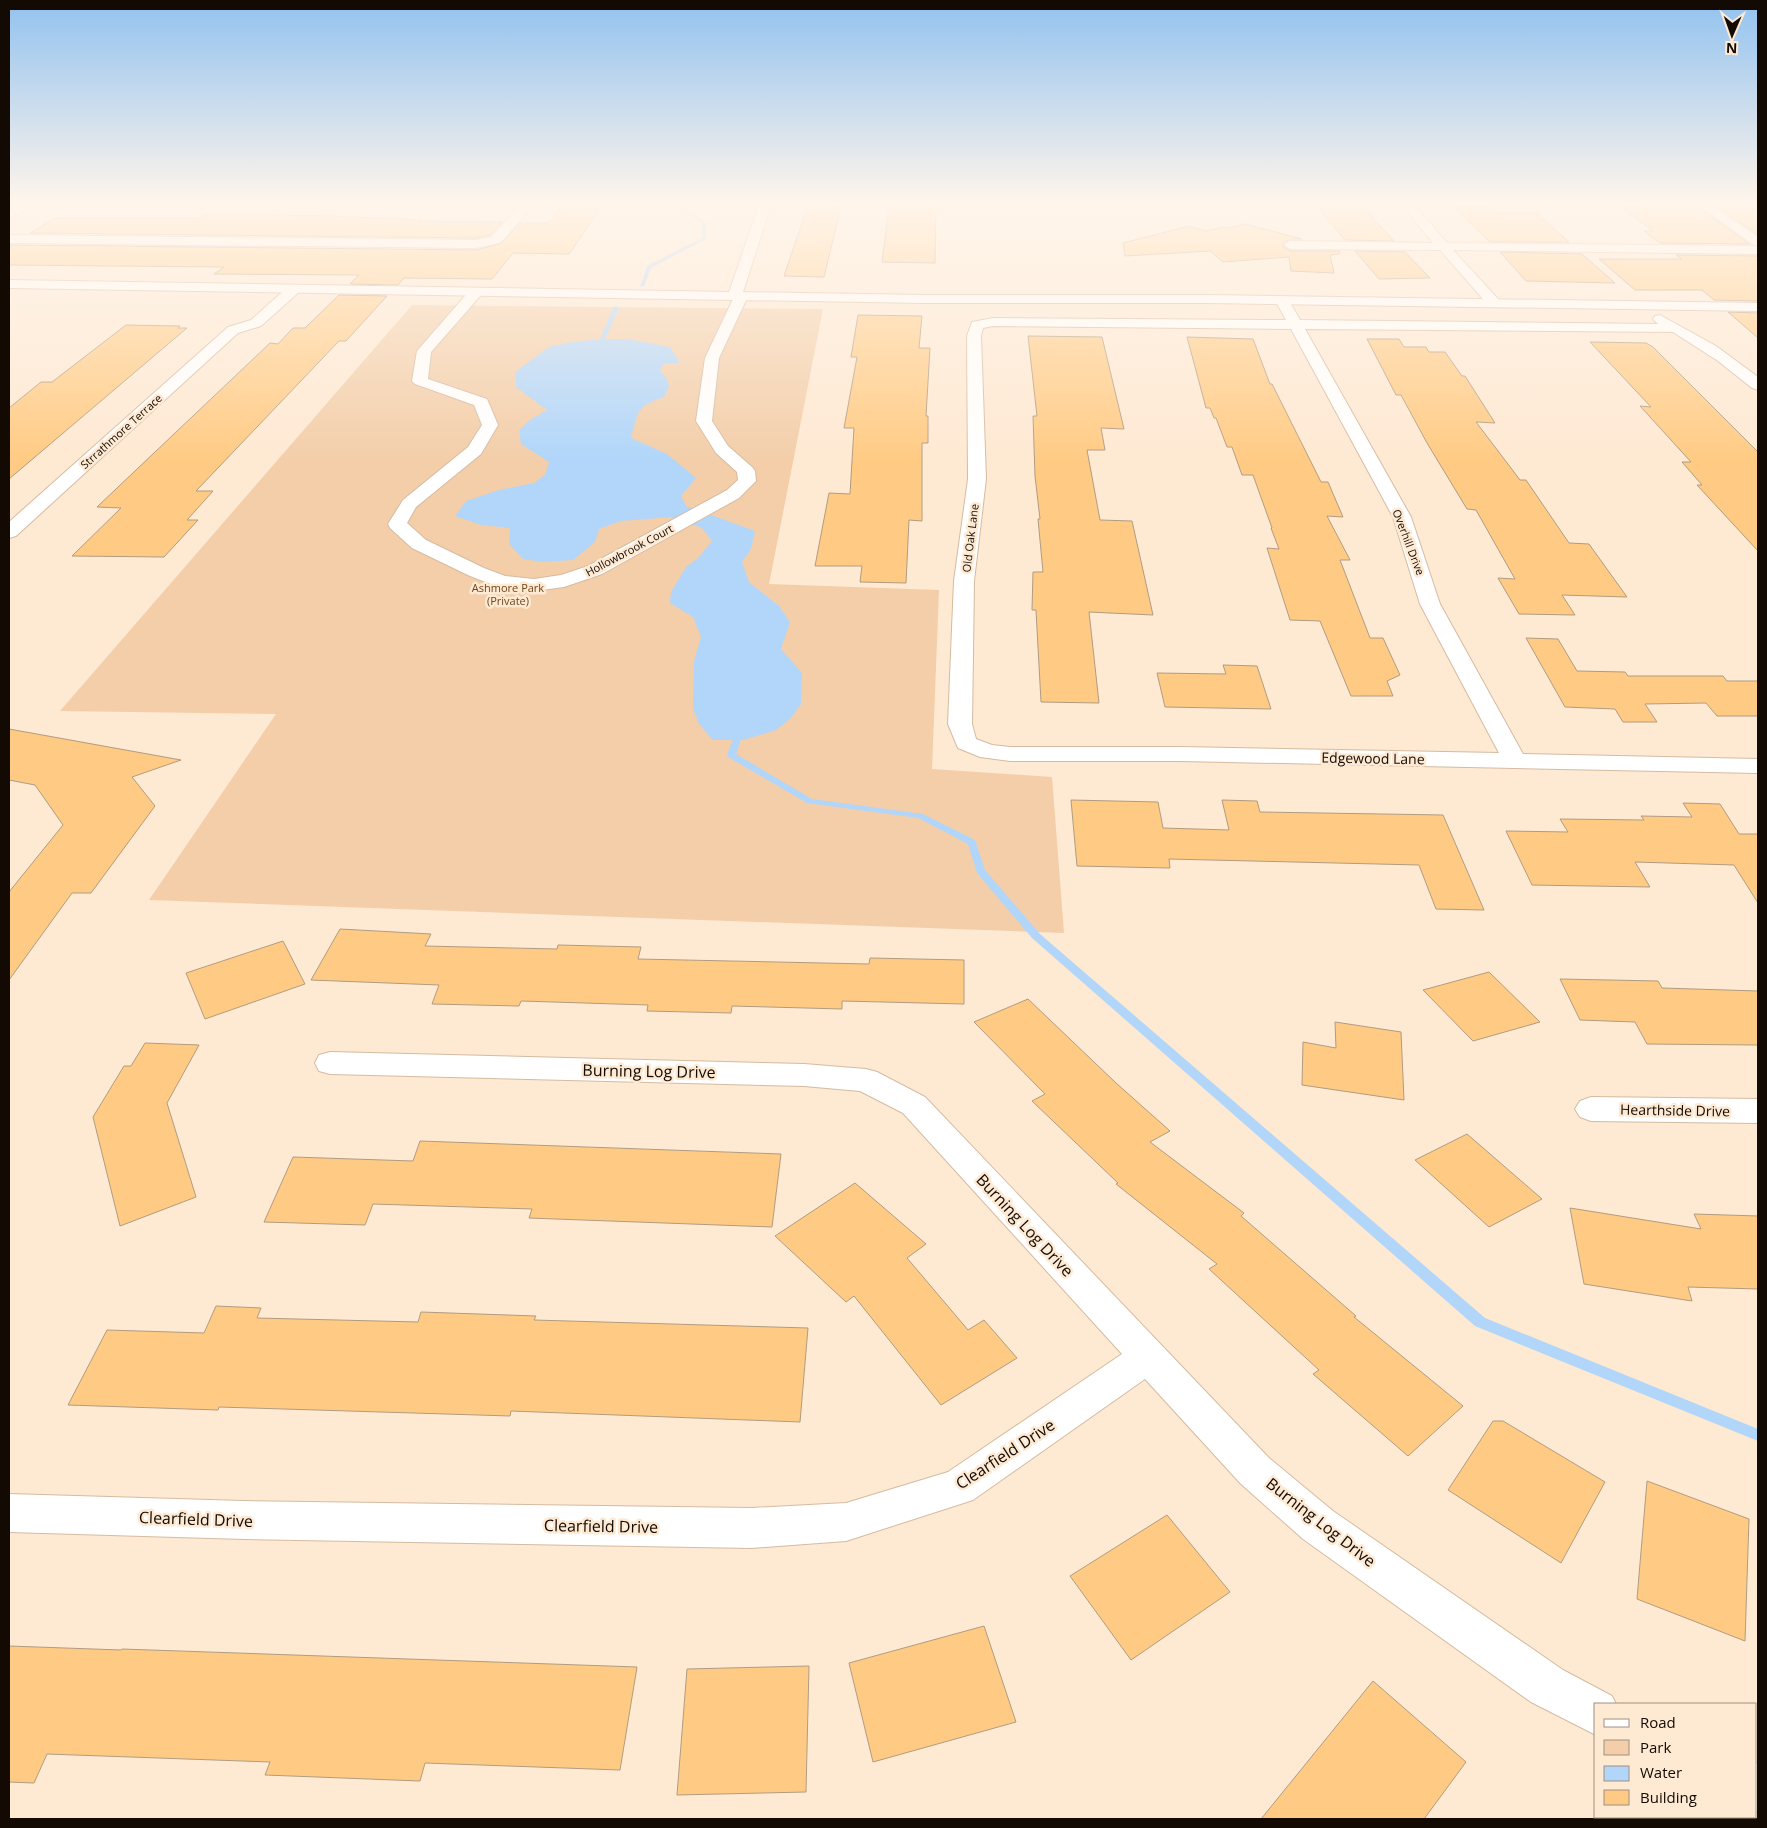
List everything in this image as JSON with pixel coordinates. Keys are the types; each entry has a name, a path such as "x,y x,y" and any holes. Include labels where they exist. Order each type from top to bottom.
{"street":[{"path":"67,290 222,290"},
{"path":"254,299 264,290"},
{"name":"Strrathmore Terrace","path":"9,532 235,322 256,323 294,290"},
{"path":"322,290 1758,307"},
{"path":"738,296 740,290"},
{"path":"1483,290 1494,303"},
{"name":"Hollowbrook Court","path":"476,292 424,351 420,381 481,402 490,424 475,450 409,504 397,524 419,544 477,572 500,582 534,584 564,581 594,570 733,494 747,481 746,471 722,449 704,421 712,358 738,296"},
{"name":"Overhill Drive","path":"1282,300 1402,517 1430,604 1515,761"},
{"path":"1641,305 1729,361 1758,385"},
{"name":"Old Oak Lane","path":"988,752 966,743 960,724 964,581 977,479 974,336 977,325 993,322 1295,324"},
{"path":"1295,324 1675,328"},
{"name":"Edgewood Lane","path":"988,752 1010,754 1181,754 1758,766"},
{"name":"Burning Log Drive","path":"330,1063 804,1075 866,1080 914,1105 1147,1357 1255,1470 1318,1525 1547,1686 1594,1711"},
{"name":"Hearthside Drive","path":"1591,1109 1758,1110"},
{"name":"Clearfield Drive","path":"9,1514 254,1521 752,1528 846,1522 959,1487 1147,1357"}],"green space":[{"name":"Ashmore Park (Private)","path":"412,305 823,309 769,584 939,590 932,769 1052,777 1064,933 149,900 276,714 60,711"}],"water":[{"path":"628,339 670,347 680,363 664,363 660,371 667,379 669,387 664,397 648,404 640,411 631,438 667,454 696,478 681,496 686,506 755,531 751,549 742,562 749,582 779,606 790,622 781,649 802,673 801,704 790,719 776,730 743,740 713,740 699,724 693,708 694,661 701,637 693,617 670,603 671,592 686,567 698,558 712,541 702,528 671,517 621,521 599,529 595,542 573,560 543,562 523,559 509,544 510,528 481,525 455,516 466,501 499,490 534,483 545,475 549,462 521,444 519,430 530,420 547,410 516,387 515,372 549,347 571,342"}],"building":[{"path":"1702,290 1758,290 1758,301 1714,300"},
{"path":"339,295 387,296 346,341 339,341 196,491 213,491 187,520 198,520 164,557 72,556 121,508 97,507 270,343 278,344 293,328 305,328"},
{"path":"1728,312 1758,313 1758,338"},
{"path":"858,315 922,316 919,348 930,348 926,416 928,416 928,443 922,443 922,521 909,520 906,583 860,582 862,566 815,566 829,493 850,494 854,428 844,428 857,357 851,357"},
{"path":"126,325 180,326 178,328 187,328 9,479 9,408 41,382 52,382"},
{"path":"1028,336 1102,337 1124,429 1101,428 1105,450 1087,450 1100,520 1132,521 1153,615 1089,612 1099,703 1041,702 1036,610 1032,610 1033,572 1043,572 1035,476 1033,416 1037,416"},
{"path":"1187,337 1253,339 1270,384 1272,384 1321,482 1328,482 1343,517 1327,516 1350,560 1340,560 1370,638 1383,638 1400,675 1387,681 1393,696 1351,696 1320,621 1290,620 1267,548 1279,549 1253,475 1242,475 1232,447 1227,447 1216,418 1214,418 1210,408 1206,408"},
{"path":"1367,339 1399,339 1404,347 1426,347 1429,352 1445,352 1462,376 1465,376 1495,423 1476,422 1520,480 1526,480 1569,543 1589,544 1627,597 1562,595 1575,615 1519,614 1498,578 1515,579 1476,510 1467,509 1427,443 1401,395 1396,395"},
{"path":"1590,342 1646,343 1653,347 1758,452 1758,551 1697,485 1702,485 1682,462 1691,462 1640,406 1651,407"},
{"path":"1526,638 1558,639 1577,671 1625,672 1628,676 1723,676 1727,681 1758,681 1758,716 1717,716 1706,703 1645,704 1657,722 1623,722 1615,709 1565,707"},
{"path":"1223,665 1257,666 1271,709 1165,707 1157,673 1226,674"},
{"path":"9,729 181,760 132,777 155,806 91,893 72,893 9,980 9,892 63,825 35,785 9,780"},
{"path":"1071,800 1158,802 1163,828 1229,830 1222,800 1257,801 1260,812 1443,815 1484,910 1436,909 1419,865 1169,859 1170,868 1077,866"},
{"path":"1683,803 1720,804 1739,834 1758,834 1758,903 1734,865 1635,862 1650,887 1532,885 1506,831 1568,832 1560,819 1644,820 1641,816 1692,817"},
{"path":"340,929 431,934 425,946 557,949 558,945 641,947 638,959 869,964 870,958 964,960 964,1004 842,1001 842,1009 732,1006 731,1013 647,1011 648,1005 521,1001 519,1006 432,1004 439,985 311,980"},
{"path":"283,941 305,984 205,1019 186,973"},
{"path":"1489,972 1540,1022 1473,1041 1423,990"},
{"path":"1560,979 1658,981 1662,988 1758,991 1758,1045 1647,1044 1635,1022 1580,1020"},
{"path":"1028,999 1116,1083 1170,1131 1150,1142 1244,1213 1241,1216 1356,1316 1354,1317 1463,1406 1408,1456 1313,1374 1319,1370 1209,1269 1217,1264 1116,1184 1118,1183 1032,1101 1045,1094 974,1022"},
{"path":"1335,1022 1401,1032 1404,1100 1302,1085 1303,1042 1336,1048"},
{"path":"145,1043 199,1045 167,1103 196,1197 120,1226 93,1117 124,1066 131,1066"},
{"path":"1467,1134 1542,1199 1489,1227 1415,1160"},
{"path":"420,1141 781,1154 772,1227 529,1218 532,1209 373,1204 365,1225 264,1222 293,1157 413,1161"},
{"path":"855,1183 926,1244 907,1258 968,1330 984,1320 1017,1358 941,1405 854,1296 846,1302 775,1236"},
{"path":"1570,1208 1701,1229 1694,1214 1758,1216 1758,1289 1688,1287 1692,1301 1584,1284"},
{"path":"216,1306 261,1308 257,1318 418,1322 421,1312 536,1316 534,1320 808,1328 800,1422 511,1411 510,1416 219,1407 218,1410 68,1405 107,1330 204,1333"},
{"path":"1493,1421 1503,1421 1605,1482 1561,1563 1448,1490"},
{"path":"1647,1481 1749,1519 1745,1641 1637,1599"},
{"path":"1167,1515 1230,1592 1131,1660 1070,1576"},
{"path":"984,1626 1016,1722 873,1762 849,1663"},
{"path":"9,1646 637,1667 620,1770 425,1763 420,1781 265,1775 270,1762 47,1754 34,1783 9,1782"},
{"path":"809,1666 806,1792 677,1795 687,1669"},
{"path":"1373,1681 1466,1762 1424,1819 1261,1819"}],"waterway":[{"path":"597,350 616,308"},
{"path":"741,728 731,755 810,801 920,816 972,842 980,871 1036,936 1480,1322 1758,1435"}]}
